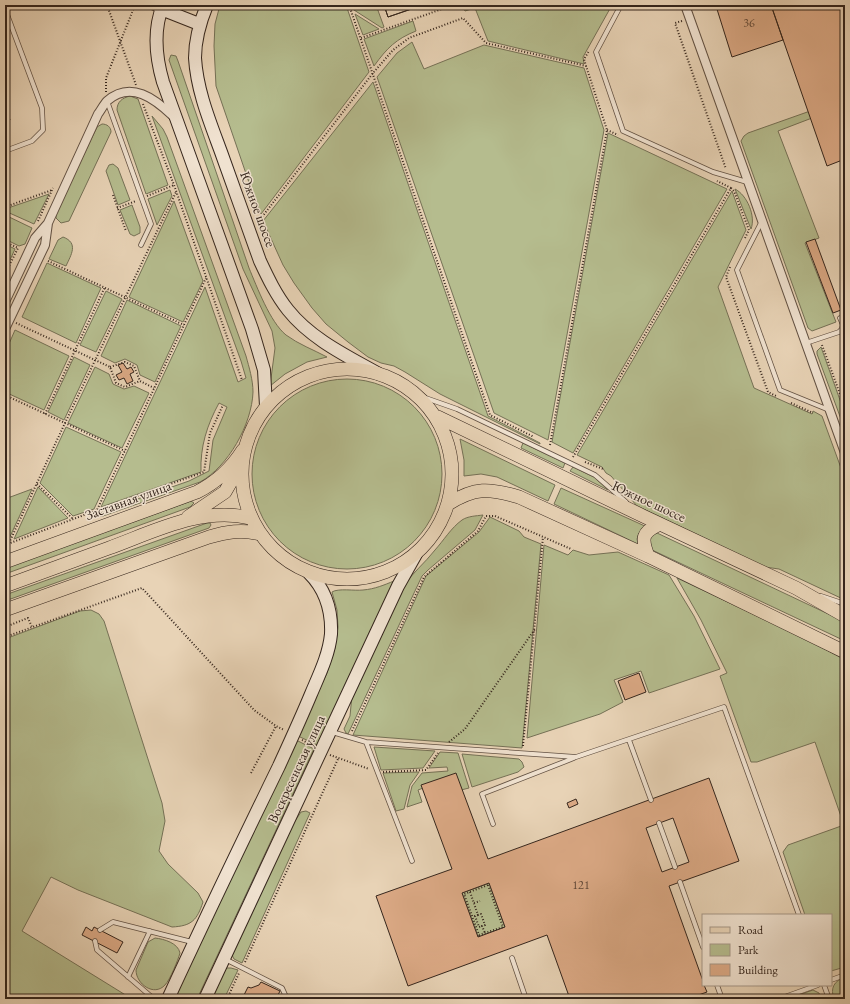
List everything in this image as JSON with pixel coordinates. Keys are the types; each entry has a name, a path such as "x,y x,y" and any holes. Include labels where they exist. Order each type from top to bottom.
{"main road":[{"name":"Южное шоссе","path":"207,5 199,24 196,41 195,57 198,84 268,280 289,311 307,329 328,344 378,374"},
{"path":"199,24 159,6 157,48 159,66 252,329 264,370 266,406"},
{"path":"359,369 378,374 407,387 420,396 438,417 447,437 453,471 452,487 448,504 434,531 416,554 396,567 383,573 351,580 336,579 308,573 280,556 269,546 250,518 242,487 242,464 246,445 259,416 266,406 290,385 312,374 326,370 359,369"},
{"name":"Южное шоссе","path":"438,417 796,588 845,616"},
{"name":"Заставная улица","path":"5,562 207,487 226,473 246,445"},
{"path":"183,520 225,492 242,464"},
{"path":"448,504 460,496 486,490 499,491 519,498 648,556 845,652"},
{"path":"5,586 183,520 222,514 250,518"},
{"path":"648,556 643,538 646,533 660,524"},
{"path":"5,610 209,537 239,531 260,534"},
{"name":"Воскресенская улица","path":"205,999 398,586 416,554"},
{"name":"Воскресенская улица","path":"168,999 293,735 324,664 331,634 330,611 316,581 308,573"}],"street":[{"path":"685,5 845,453"},
{"path":"5,302 35,238 48,223 98,114 106,101 128,92 138,93 153,98 177,119"},
{"path":"5,329 45,245 48,223"}],"lane":[{"path":"621,5 596,52 623,131 713,172 748,182"},
{"path":"5,9 42,108 43,130 32,141 5,151"},
{"path":"106,101 151,224 142,245"},
{"path":"762,220 737,270 774,375 780,390 830,410"},
{"path":"806,343 838,332 842,329 843,325 840,318"},
{"path":"420,396 457,409 595,475 643,516"},
{"path":"796,588 845,604"},
{"path":"493,824 482,794 576,757 724,707 799,914"},
{"path":"330,731 366,742 576,757"},
{"path":"629,740 651,800"},
{"path":"366,742 412,860"},
{"path":"659,823 675,867"},
{"path":"680,882 702,943"},
{"path":"100,930 113,922 194,942"},
{"path":"128,977 150,931"},
{"path":"95,941 97,950 154,999"},
{"path":"224,958 282,988 287,999"},
{"path":"512,958 526,999"},
{"path":"832,980 845,975"},
{"path":"717,986 722,999"},
{"path":"779,999 815,986"},
{"path":"824,986 829,999"}],"path":[{"path":"107,5 138,93 176,192 242,380"},
{"path":"106,101 106,78 135,5"},
{"path":"349,5 490,414 536,438"},
{"path":"361,38 453,5"},
{"path":"262,217 373,73 393,50 409,38 463,18 486,43 586,66"},
{"path":"682,21 674,23 726,169"},
{"path":"556,448 550,445 607,130 584,59 592,45"},
{"path":"607,130 620,136"},
{"path":"573,457 731,188 717,181"},
{"path":"5,207 52,190"},
{"path":"10,543 65,423 176,192"},
{"path":"113,195 126,231"},
{"path":"5,242 18,248 5,274"},
{"path":"48,261 184,325"},
{"path":"97,510 206,278"},
{"path":"45,414 105,288"},
{"path":"9,320 110,367 116,383 125,387 140,381"},
{"path":"820,339 845,408"},
{"path":"110,367 124,362 134,366 140,381 154,388"},
{"path":"5,395 125,452"},
{"path":"5,545 204,472 210,433 223,405"},
{"path":"567,454 603,469"},
{"path":"37,484 73,519"},
{"path":"349,738 424,577 428,572 478,531 486,516 495,516 571,549"},
{"path":"523,754 543,537"},
{"path":"5,637 142,588 254,710 276,726 338,759 377,772 426,770 442,748 464,729 535,629"},
{"path":"5,627 28,618 32,627"},
{"path":"251,773 276,726"},
{"path":"227,999 338,759"},
{"path":"488,885 503,927 485,933 479,935 464,894 488,885"},
{"path":"470,892 478,915 475,916 479,927 482,926 485,933"},
{"path":"474,903 480,901"},
{"path":"478,915 481,914 485,925 482,926"}],"green space":[{"path":"220,5 346,5 369,72 261,214 216,86 214,46 215,24"},
{"path":"353,5 376,5 384,27 382,28 354,10"},
{"path":"462,5 612,5 583,57 584,64 488,41 475,8 465,11"},
{"path":"355,14 379,29 363,35"},
{"path":"413,21 416,31 403,37 392,45 374,66 364,39"},
{"path":"412,42 424,69 484,45 584,68 604,130 548,440 494,413 377,77 397,53"},
{"path":"171,55 176,56 178,61 249,268 264,304 275,322 286,335 327,357 307,362 285,374 270,386 275,348 272,331 243,269 169,60"},
{"path":"373,82 488,416 540,444 440,394 394,366 381,363 368,357 326,324 312,308 283,265 263,221"},
{"path":"130,96 138,99 168,185 146,194 117,110 120,101"},
{"path":"813,110 812,118 778,131 819,238 805,243 836,322 812,331 808,328 741,141 748,133"},
{"path":"152,116 163,129 167,137 246,356 251,374 253,392 252,404 243,431 237,443 220,466 210,475 200,482 100,516 103,511 189,481 209,471 213,440 227,407 219,403 205,436 201,472 101,507 205,287 238,382 246,378"},
{"path":"102,124 108,126 111,132 69,221 61,223 56,218 56,213 97,127"},
{"path":"608,133 727,189 573,453 552,442"},
{"path":"113,164 118,168 130,200 118,205 106,171 109,165"},
{"path":"735,189 743,196 749,206 752,218 751,229"},
{"path":"170,190 172,196 157,225 148,199"},
{"path":"732,191 746,230 718,287 754,388 812,414 813,411 822,416 845,479 845,600 779,569 765,567 637,506 602,467 577,455"},
{"path":"49,194 34,224 5,211 5,209"},
{"path":"174,201 203,281 183,322 129,297"},
{"path":"132,205 140,227 140,233 134,236 130,234 120,210"},
{"path":"5,215 32,228 25,244 19,246 5,239"},
{"path":"63,237 71,243 72,246 71,254 66,266 49,259 58,240"},
{"path":"5,244 15,249 5,271"},
{"path":"47,263 101,288 76,343 22,317"},
{"path":"106,291 122,299 96,352 80,345"},
{"path":"127,300 181,326 155,382 140,375 137,365 125,359 115,363 101,356"},
{"path":"15,330 69,356 44,410 5,392 5,353"},
{"path":"821,347 845,414 845,430 817,354 817,351"},
{"path":"74,357 90,365 64,420 48,412"},
{"path":"95,367 109,374 113,384 124,389 134,386 149,393 122,448 68,423"},
{"path":"347,379 366,381 383,386 400,395 414,407 426,421 435,438 440,455 442,474 440,493 435,510 426,527 414,541 400,553 383,562 366,567 347,569 328,567 311,562 294,553 280,541 268,527 259,510 254,493 252,474 254,455 259,438 268,421 280,407 294,395 311,386 328,381"},
{"path":"66,427 121,452 94,509 73,516 40,483"},
{"path":"460,439 555,485 548,501 497,477 481,474 464,476 464,460"},
{"path":"523,443 565,463 563,468 521,448"},
{"path":"573,467 594,477 608,490 570,471"},
{"path":"38,487 68,518 14,539"},
{"path":"561,488 647,527 639,533 637,539 638,544 554,504"},
{"path":"32,489 8,541 5,542 5,499"},
{"path":"191,501 194,503 190,507 5,574 5,568"},
{"path":"483,515 475,530 422,576 348,734 346,733 344,729 350,716 352,695 403,587 410,577 458,523 472,516"},
{"path":"490,517 519,531 524,537 541,544 522,748 353,735 426,576 479,532"},
{"path":"210,523 211,525 209,528 5,601 5,595"},
{"path":"653,533 657,533 845,622 845,641 650,549 647,540"},
{"path":"544,545 568,555 573,550 589,555 618,552 669,575 694,616 720,669 649,693 641,671 614,680 623,702 600,714 527,738"},
{"path":"677,578 810,641 845,660 845,967 832,971 832,914 805,914 783,852 788,845 844,825 815,742 757,762 751,762 720,676 727,673 701,620"},
{"path":"394,581 317,745 298,736 327,673 335,648 338,627 337,610 332,592 338,590 360,590 379,587"},
{"path":"91,610 99,614 104,621 162,803 165,821 159,851 168,864 198,893 203,902 196,918 193,921 184,925 172,927 78,890 51,877 22,931 132,999 5,999 5,639 80,611"},
{"path":"296,740 314,749 197,999 174,999"},
{"path":"374,747 435,751 423,768 381,770"},
{"path":"440,752 458,753 469,788 457,791 452,777 418,790 422,802 407,807 412,786 422,773 448,771 447,767 429,768"},
{"path":"462,754 519,759 524,767 518,772 472,787"},
{"path":"419,772 410,785 404,809 396,811 383,773"},
{"path":"306,811 310,813 242,963 234,959 232,955 293,824 301,812"},
{"path":"489,883 505,927 478,937 462,893"},
{"path":"155,938 174,944 180,953 174,970 167,982 161,988 156,990 142,984 136,970 148,942"},
{"path":"226,968 238,970 224,999 209,999"},
{"path":"845,977 845,999 834,999 832,991 834,985"},
{"path":"813,990 819,993 821,999 787,999"}],"building":[{"path":"384,5 423,5 388,17"},
{"path":"384,5 423,5 388,17"},
{"path":"771,5 783,40 732,57 716,6"},
{"path":"771,5 845,5 845,159 827,166"},
{"path":"5,107 10,120 5,122"},
{"path":"815,239 841,310 833,313 806,242"},
{"path":"123,363 127,369 131,367 134,372 130,374 133,381 127,384 124,378 119,380 116,375 122,372 118,365"},
{"path":"639,673 646,692 625,700 618,681"},
{"path":"456,773 488,859 709,778 739,861 669,886 702,978 702,986 704,986 707,992 687,999 570,999 547,935 408,986 376,896 452,869 421,785","holes":["673,818 689,862 662,872 646,828","489,883 505,927 478,937 462,893"]},
{"path":"576,799 578,804 569,808 567,803"},
{"path":"86,927 92,931 94,927 123,942 117,953 82,935"},
{"path":"261,982 280,991 276,999 242,999 248,987 251,988 259,985"}]}
